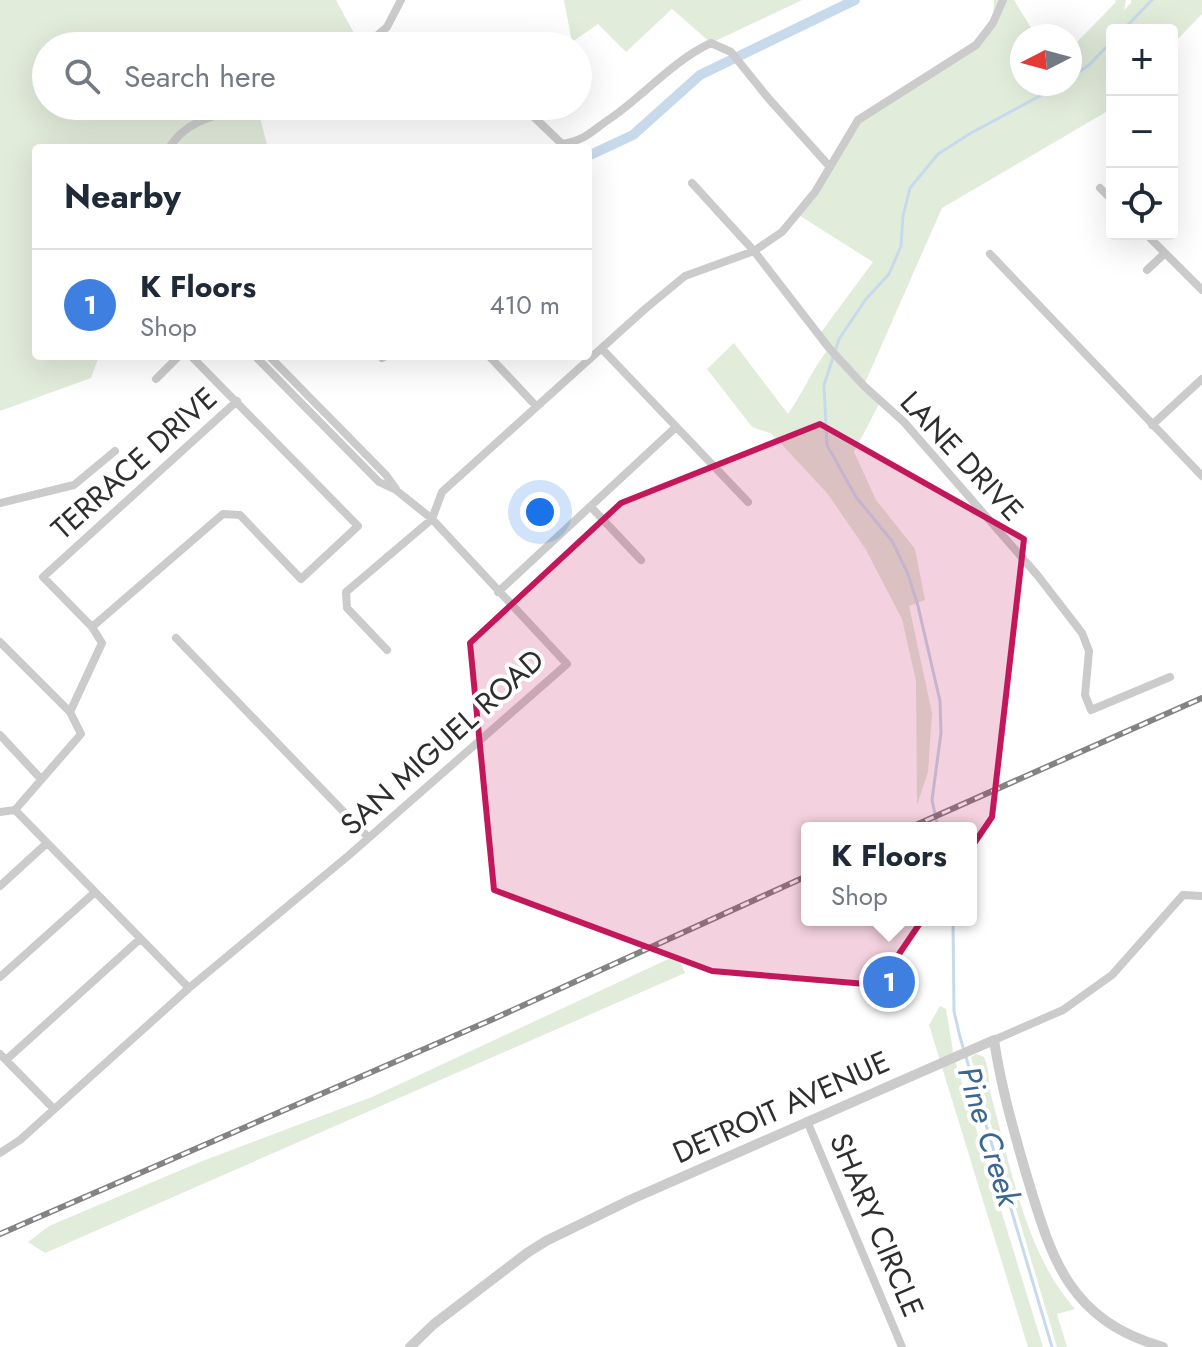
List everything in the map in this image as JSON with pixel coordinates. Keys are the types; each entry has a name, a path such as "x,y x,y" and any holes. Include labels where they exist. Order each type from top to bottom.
{"street":[{"path":"381,32 401,0"},
{"path":"592,358 685,276 754,251 782,232 815,192 858,120 976,45 993,23 1003,0"},
{"path":"537,120 562,144 580,141 632,104 696,50 711,43 731,52 830,167"},
{"path":"171,144 192,123 202,120"},
{"name":"LANE DRIVE","path":"692,183 754,251 829,348 864,386 904,422 1038,576 1082,633 1089,651 1085,695 1091,710 1170,677"},
{"path":"1100,188 1106,194"},
{"path":"1152,240 1202,290"},
{"path":"1147,270 1165,253"},
{"path":"990,254 1202,476"},
{"path":"602,349 748,502"},
{"path":"156,379 175,360"},
{"path":"195,360 237,401"},
{"path":"259,360 379,482 396,490"},
{"path":"273,360 386,475 396,490"},
{"path":"493,360 536,406"},
{"path":"387,650 347,608 346,592 432,519 442,492 589,360"},
{"path":"1152,425 1202,379"},
{"name":"TERRACE DRIVE","path":"237,401 358,526 301,579 240,515 223,514 92,627 43,577 237,401"},
{"path":"498,592 676,427"},
{"path":"0,503 74,485 115,451"},
{"name":"SAN MIGUEL ROAD","path":"0,1153 20,1140 189,988 567,664 432,519 396,490"},
{"path":"591,507 641,560"},
{"path":"70,712 102,643 92,627"},
{"path":"176,638 368,837"},
{"path":"0,642 70,712 81,734 15,810 0,812"},
{"path":"0,735 41,779"},
{"path":"15,810 189,988"},
{"path":"0,886 47,843"},
{"path":"0,977 94,893"},
{"name":"DETROIT AVENUE","path":"410,1347 434,1324 527,1253 632,1199 1063,1010 1112,975 1183,895 1202,896"},
{"path":"53,1108 3,1057 140,939"},
{"path":"994,1040 1005,1105 1045,1236 1059,1271 1091,1308 1115,1327 1163,1347"},
{"name":"SHARY CIRCLE","path":"807,1121 902,1347"}],"highlighted area":[{"path":"820,424 1024,539 992,817 878,985 712,971 494,890 470,643 621,503"}],"green space":[{"path":"0,0 336,0 353,32 32,32 32,120 261,120 267,144 32,144 32,360 98,360 91,378 0,411"},
{"path":"564,0 802,0 711,43 672,9 626,52 598,24 586,32 570,32"},
{"path":"994,0 1014,0 1029,24 1010,24 1010,96 1082,96 1082,37 1115,0 1126,0 1124,10 1131,0 1202,0 1202,14 1178,39 1178,24 1106,24 1106,112 942,208 864,385 880,402 854,452 876,500 915,549 925,600 909,606 932,713 928,772 917,805 916,681 902,619 865,548 827,493 772,434 752,427 707,369 734,343 788,414 829,348 819,335 873,262 797,214 858,120 976,45 993,23"},
{"path":"677,955 685,973 45,1253 28,1242 49,1226 200,1162 372,1097"},
{"path":"940,1006 946,1009 954,1057 1043,1347 1028,1347 929,1025"},
{"path":"976,1054 984,1057 986,1062 1006,1154 1032,1236 1058,1287 1075,1309 1057,1314 1067,1347 1057,1347 971,1057"}],"waterway":[{"path":"592,154 633,135 700,75 855,0"},
{"name":"Pine Creek","path":"1129,24 1152,0"},
{"name":"Pine Creek","path":"1082,70 1106,47"},
{"name":"Pine Creek","path":"937,822 932,800 941,733 940,701 918,606 908,574 892,541 856,497 827,445 824,385 839,339 866,299 889,274 901,246 903,216 910,188 938,154 1040,96"},
{"name":"Pine Creek","path":"953,926 954,1011 960,1037 1052,1347"}],"railway":[{"path":"923,822 1202,698"},
{"path":"0,1234 491,1020 801,879"}],"place":[{"name":"K Floors","path":"889,982"}]}
